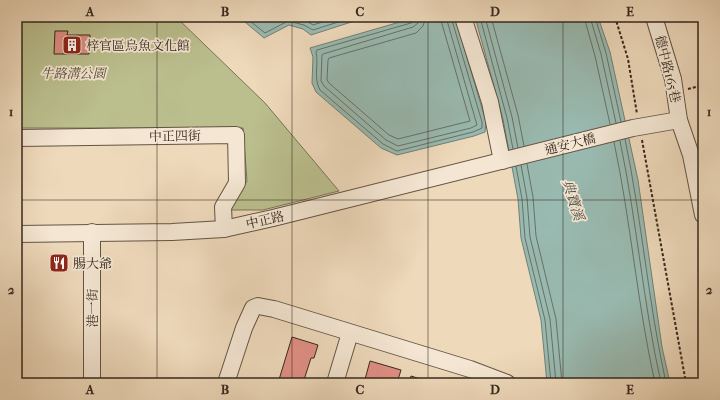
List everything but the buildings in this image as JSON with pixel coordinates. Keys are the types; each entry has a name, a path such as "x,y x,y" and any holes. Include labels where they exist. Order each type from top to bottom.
{"street":[{"path":"463,17 490,102 505,160"},
{"name":"德中路165巷","path":"654,17 673,79 679,120 691,155 703,215"},
{"path":"636,127 679,120"},
{"name":"通安大橋","path":"505,160 636,127"},
{"name":"中正四街","path":"17,138 236,135 237,183 223,207 224,229"},
{"name":"中正路","path":"17,234 172,232 224,229 505,160"},
{"name":"港一街","path":"92,232 92,383"},
{"path":"226,383 244,328 253,308 258,306 274,309 350,333 468,376 507,383"},
{"path":"335,383 350,333"}],"path":[{"path":"615,17 628,59 636,127 686,383"}],"green space":[{"name":"牛路溝公園","path":"17,17 176,17 265,103 339,191 263,210 230,210 247,181 243,128 17,128"}],"water":[{"path":"239,17 367,17 311,35 303,29 289,25 264,38"},
{"path":"417,17 455,17 486,122 485,132 397,155 381,148 316,92 312,83 313,57 310,48"},
{"name":"典寶溪","path":"475,17 598,17 610,52 638,180 662,347 670,383 547,383 541,320 521,238 518,199 503,119"}],"place":[{"name":"梓官區烏魚文化館","path":"72,45"},
{"name":"腸大爺","path":"59,263"}]}
